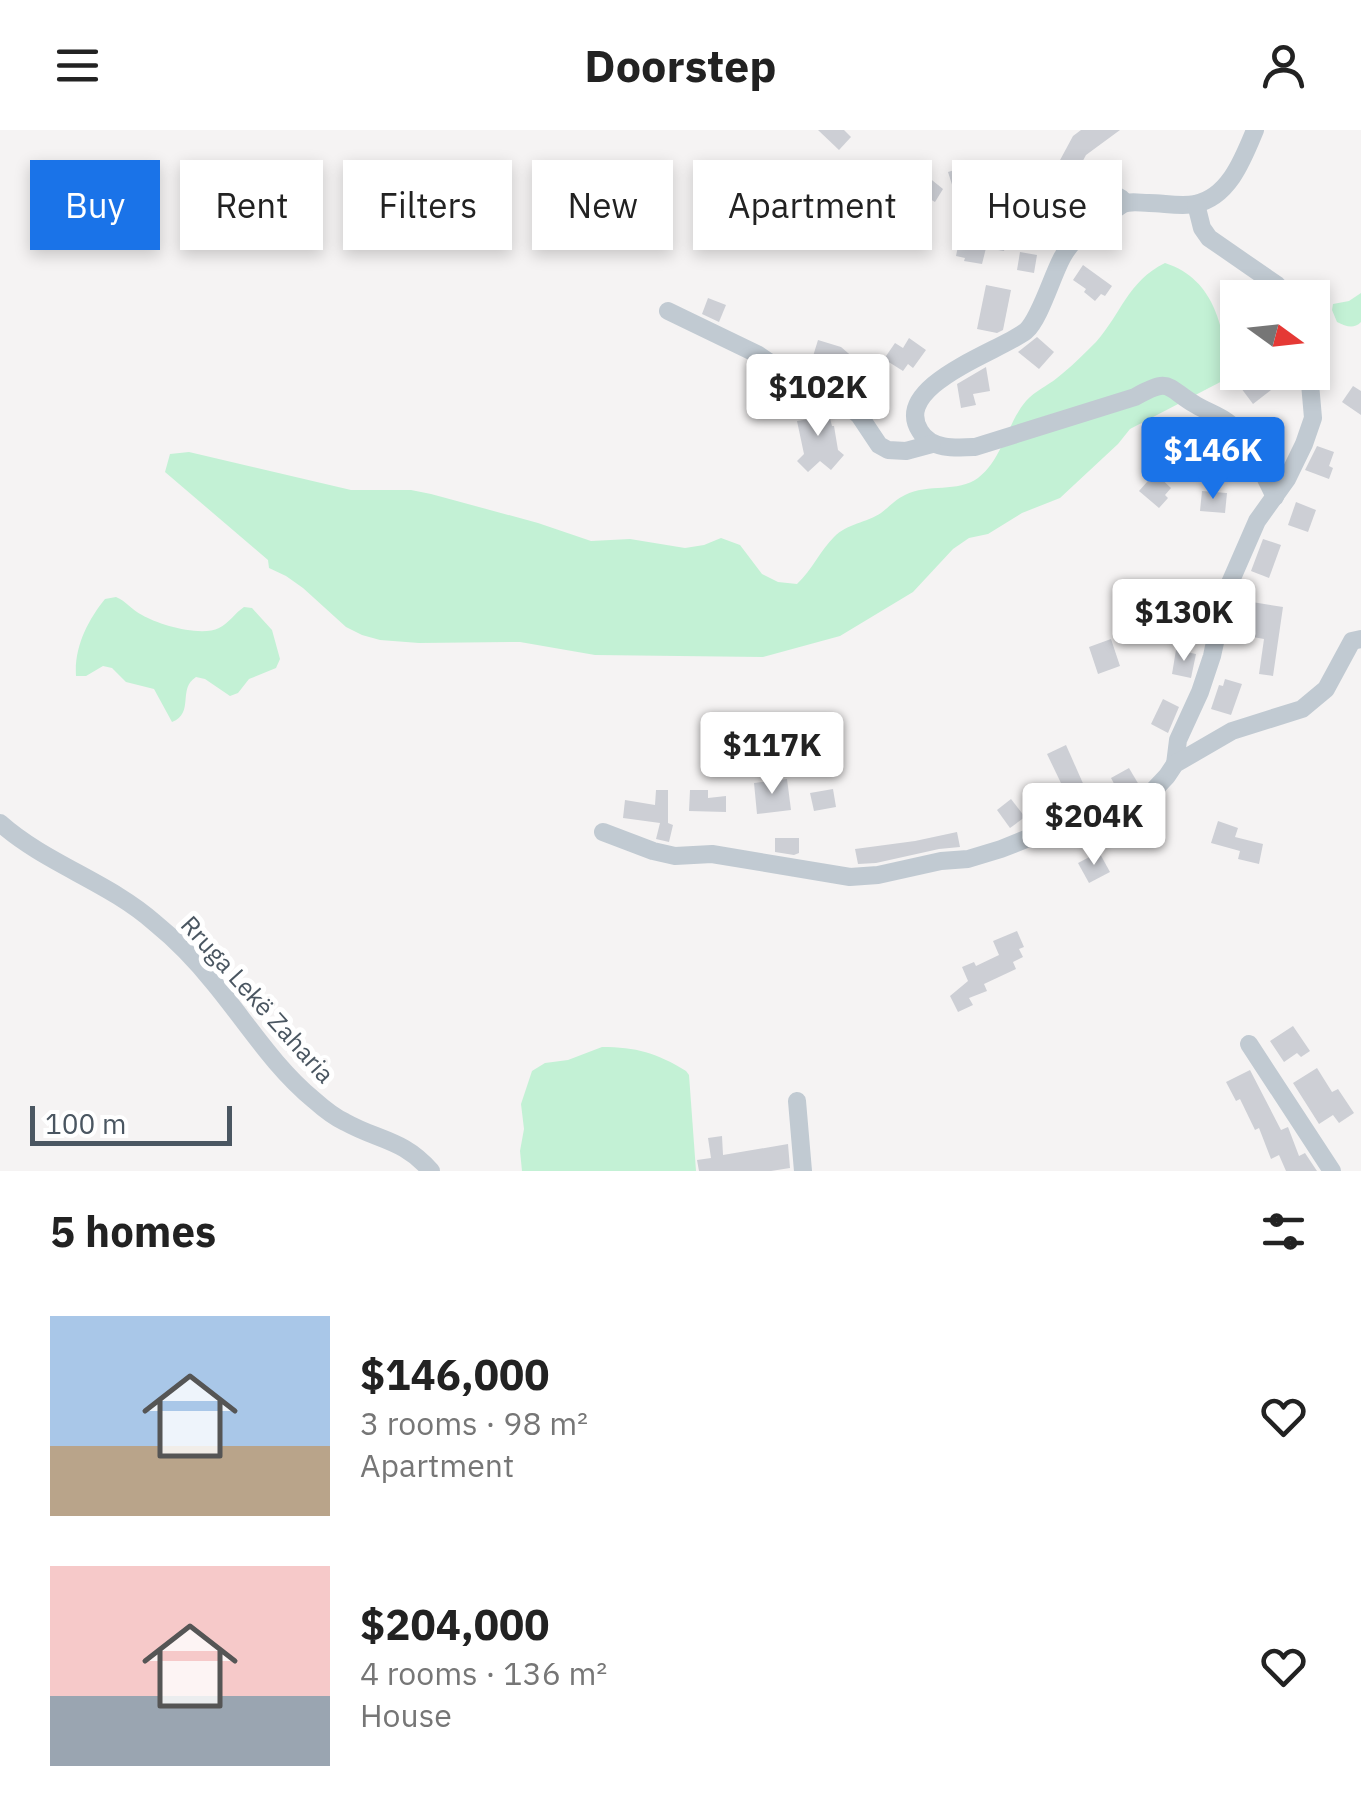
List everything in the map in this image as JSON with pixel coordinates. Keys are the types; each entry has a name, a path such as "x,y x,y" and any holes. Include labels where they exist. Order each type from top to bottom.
{"street":[{"path":"932,444 921,434 916,422 917,405 930,386 1028,330 1053,284 1063,254 1089,226 1124,202 1196,204 1225,187 1255,130"},
{"path":"1196,204 1209,238 1269,280"},
{"path":"668,311 757,354 798,382 842,400 888,450 906,451 932,444 975,446 1165,385 1232,425 1275,497"},
{"path":"1175,764 1178,740 1212,656 1226,592 1258,521 1288,479 1304,444 1313,418 1311,390"},
{"path":"603,832 675,856 712,854 850,878 968,859 1138,799 1151,793 1175,764 1232,731 1302,710 1326,688 1352,641 1361,639"},
{"name":"Rruga Lekë Zaharia","path":"0,823 18,839 154,921 213,982 286,1076 346,1123 402,1145 431,1171"},
{"path":"1249,1044 1332,1171"},
{"path":"797,1101 803,1171"}],"green space":[{"path":"1165,263 1196,281 1207,294 1220,325 1220,382 1130,429 1060,498 1022,513 988,534 969,538 953,549 913,592 840,636 763,657 595,655 520,642 419,643 362,635 346,627 303,588 269,568 268,560 165,472 170,454 189,452 351,490 431,494 591,541 630,539 685,548 721,538 740,545 762,574 778,582 797,584 839,532 881,513 914,491 961,485 978,478 993,461 1026,401 1091,347 1152,270"},
{"path":"1361,293 1361,322 1352,327 1337,322 1333,304 1349,301"},
{"path":"116,597 149,619 191,630 219,628 244,607 252,608 272,630 280,659 276,668 249,679 238,693 230,696 196,677 187,688 183,713 172,722 154,689 126,682 112,668 103,666 86,676 76,676 77,655 88,625 105,599"},
{"path":"602,1047 646,1052 686,1071 696,1171 522,1171 521,1104 532,1071 545,1063 568,1060"}],"building":[{"path":"818,130 844,130 851,137 839,150"},
{"path":"1081,130 1120,130 1083,160 1060,160 1073,136"},
{"path":"932,180 943,189 935,202 932,200"},
{"path":"957,250 986,250 982,264 956,256"},
{"path":"1020,252 1037,255 1034,273 1017,270"},
{"path":"1083,265 1112,286 1105,296 1101,294 1095,301 1073,280"},
{"path":"986,285 1011,290 1003,330 997,333 977,329"},
{"path":"708,298 726,305 719,322 702,314"},
{"path":"1037,337 1054,352 1039,369 1018,352"},
{"path":"909,338 926,350 913,368 908,364 903,371 884,359 895,343 903,348"},
{"path":"818,340 841,347 862,365 848,381 827,363 819,376 792,363 795,357 810,366"},
{"path":"986,367 990,391 973,394 976,405 961,408 957,384"},
{"path":"1353,386 1361,391 1361,415 1342,402"},
{"path":"1242,390 1271,390 1253,404"},
{"path":"821,403 827,407 838,450 844,455 831,470 820,461 808,472 797,461 804,454 797,421 809,419 806,407"},
{"path":"1187,439 1208,456 1194,473 1173,456"},
{"path":"1317,446 1334,452 1329,479 1305,470"},
{"path":"1155,473 1171,488 1159,508 1139,491"},
{"path":"1202,491 1227,493 1225,513 1200,511"},
{"path":"1296,502 1316,510 1308,532 1288,525"},
{"path":"1263,539 1281,545 1269,578 1251,571"},
{"path":"1252,602 1283,607 1273,676 1259,674 1264,639 1247,636"},
{"path":"1184,603 1203,607 1198,629 1179,625"},
{"path":"1111,639 1120,666 1098,674 1089,647"},
{"path":"1176,650 1196,654 1191,678 1172,674"},
{"path":"1225,679 1242,684 1231,715 1211,709"},
{"path":"1163,699 1179,707 1168,733 1151,724"},
{"path":"1066,745 1089,797 1072,806 1047,754"},
{"path":"1129,768 1139,785 1118,791 1111,778"},
{"path":"787,779 791,810 757,814 754,783"},
{"path":"833,789 836,807 814,811 810,793"},
{"path":"656,790 668,790 668,823 673,825 669,842 656,839 660,823 623,818 625,800 655,805"},
{"path":"690,790 708,790 708,798 726,796 726,812 689,811"},
{"path":"1011,799 1025,817 1010,828 997,810"},
{"path":"1218,821 1238,828 1235,837 1263,844 1259,864 1238,859 1240,851 1211,843"},
{"path":"957,832 960,847 858,864 855,849"},
{"path":"775,838 799,838 799,853 775,852"},
{"path":"1099,852 1110,872 1089,883 1078,863"},
{"path":"1017,931 1024,947 1019,949 1023,957 1013,962 1016,969 984,984 987,991 969,998 973,1005 958,1012 950,996 968,981 962,967 974,962 976,966 999,955 993,941"},
{"path":"1293,1026 1310,1051 1301,1057 1297,1053 1284,1062 1270,1041"},
{"path":"1317,1068 1332,1092 1338,1089 1354,1113 1339,1123 1333,1115 1319,1124 1293,1083"},
{"path":"1250,1070 1281,1130 1288,1127 1299,1156 1305,1153 1317,1171 1286,1171 1279,1155 1271,1159 1259,1128 1255,1130 1240,1099 1236,1101 1226,1082"},
{"path":"722,1136 723,1155 788,1144 790,1168 699,1171 697,1160 711,1158 708,1138"}]}
